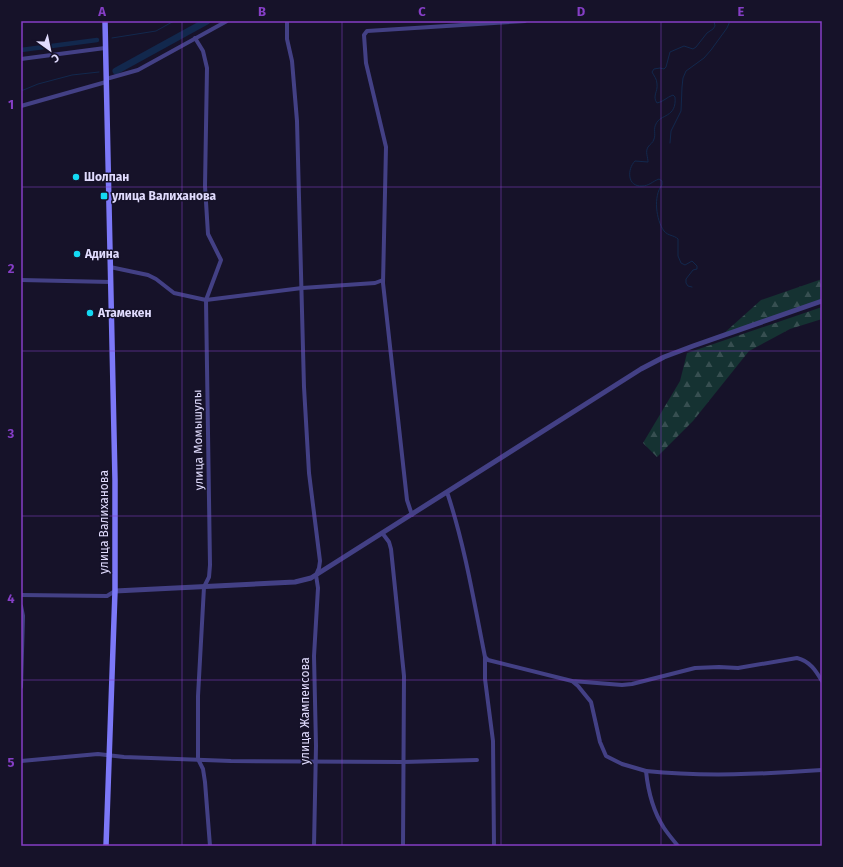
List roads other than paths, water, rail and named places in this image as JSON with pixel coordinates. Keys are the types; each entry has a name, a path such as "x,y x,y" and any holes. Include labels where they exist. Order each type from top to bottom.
{"main road":[{"name":"улица Валиханова","path":"105,21 115,480 114,592 106,846"}],"street":[{"path":"21,106 138,70 227,21"},
{"name":"улица Жампеисова","path":"287,21 287,39 292,60 297,121 304,387 309,473 320,561 320,568 316,575 318,588 314,656 314,846"},
{"path":"412,515 407,500 383,280 386,147 366,63 364,35 367,31 525,21"},
{"name":"улица Момышулы","path":"195,38 203,51 207,68 205,186 208,234 221,260 206,300 210,565 209,577 204,587 198,696 198,760 203,770 205,782 210,846"},
{"path":"21,59 105,48"},
{"path":"110,267 148,275 156,279 174,293 206,300 302,288 375,283 383,280"},
{"path":"21,280 111,282"},
{"path":"21,595 107,596 114,592 295,582 311,578 641,369 664,357 822,301"},
{"path":"447,492 463,551 485,657 485,679 493,742 494,846"},
{"path":"382,534 391,549 404,676 403,846"},
{"path":"21,606 23,616 21,687"},
{"path":"485,657 488,660 572,681 622,685 632,684 695,668 738,668 797,658 812,666 822,681"},
{"path":"572,681 591,702 600,742 606,756 622,764 646,771 680,774 742,774 822,770"},
{"path":"21,761 91,754 198,760 403,762 477,760"},
{"path":"646,771 653,806 664,829 678,846"}],"waterway":[{"path":"112,38 156,31 174,21"},
{"path":"116,71 207,21"},
{"path":"692,287 688,286 686,279 693,270 697,269 697,266 692,261 685,265 681,263 678,256 678,239 664,231 657,215 657,195 662,185 662,181 659,179 647,185 637,186 631,181 630,173 632,164 635,161 648,162 647,151 648,147 654,140 656,124 671,112 675,104 675,97 673,95 657,103 655,98 657,82 652,72 654,69 664,69 666,67 670,52 684,46 693,49 696,47 707,33 713,29 715,26 714,21"},
{"path":"670,143 671,131 681,111 683,78 686,71 704,58 727,28 730,21"},
{"path":"21,50 97,40"},
{"path":"21,91 38,84 72,75 99,72"}],"place":[{"name":"Шолпан","path":"76,177"},
{"name":"улица Валиханова","path":"104,196"},
{"name":"Адина","path":"77,254"},
{"name":"Атамекен","path":"90,313"}]}
